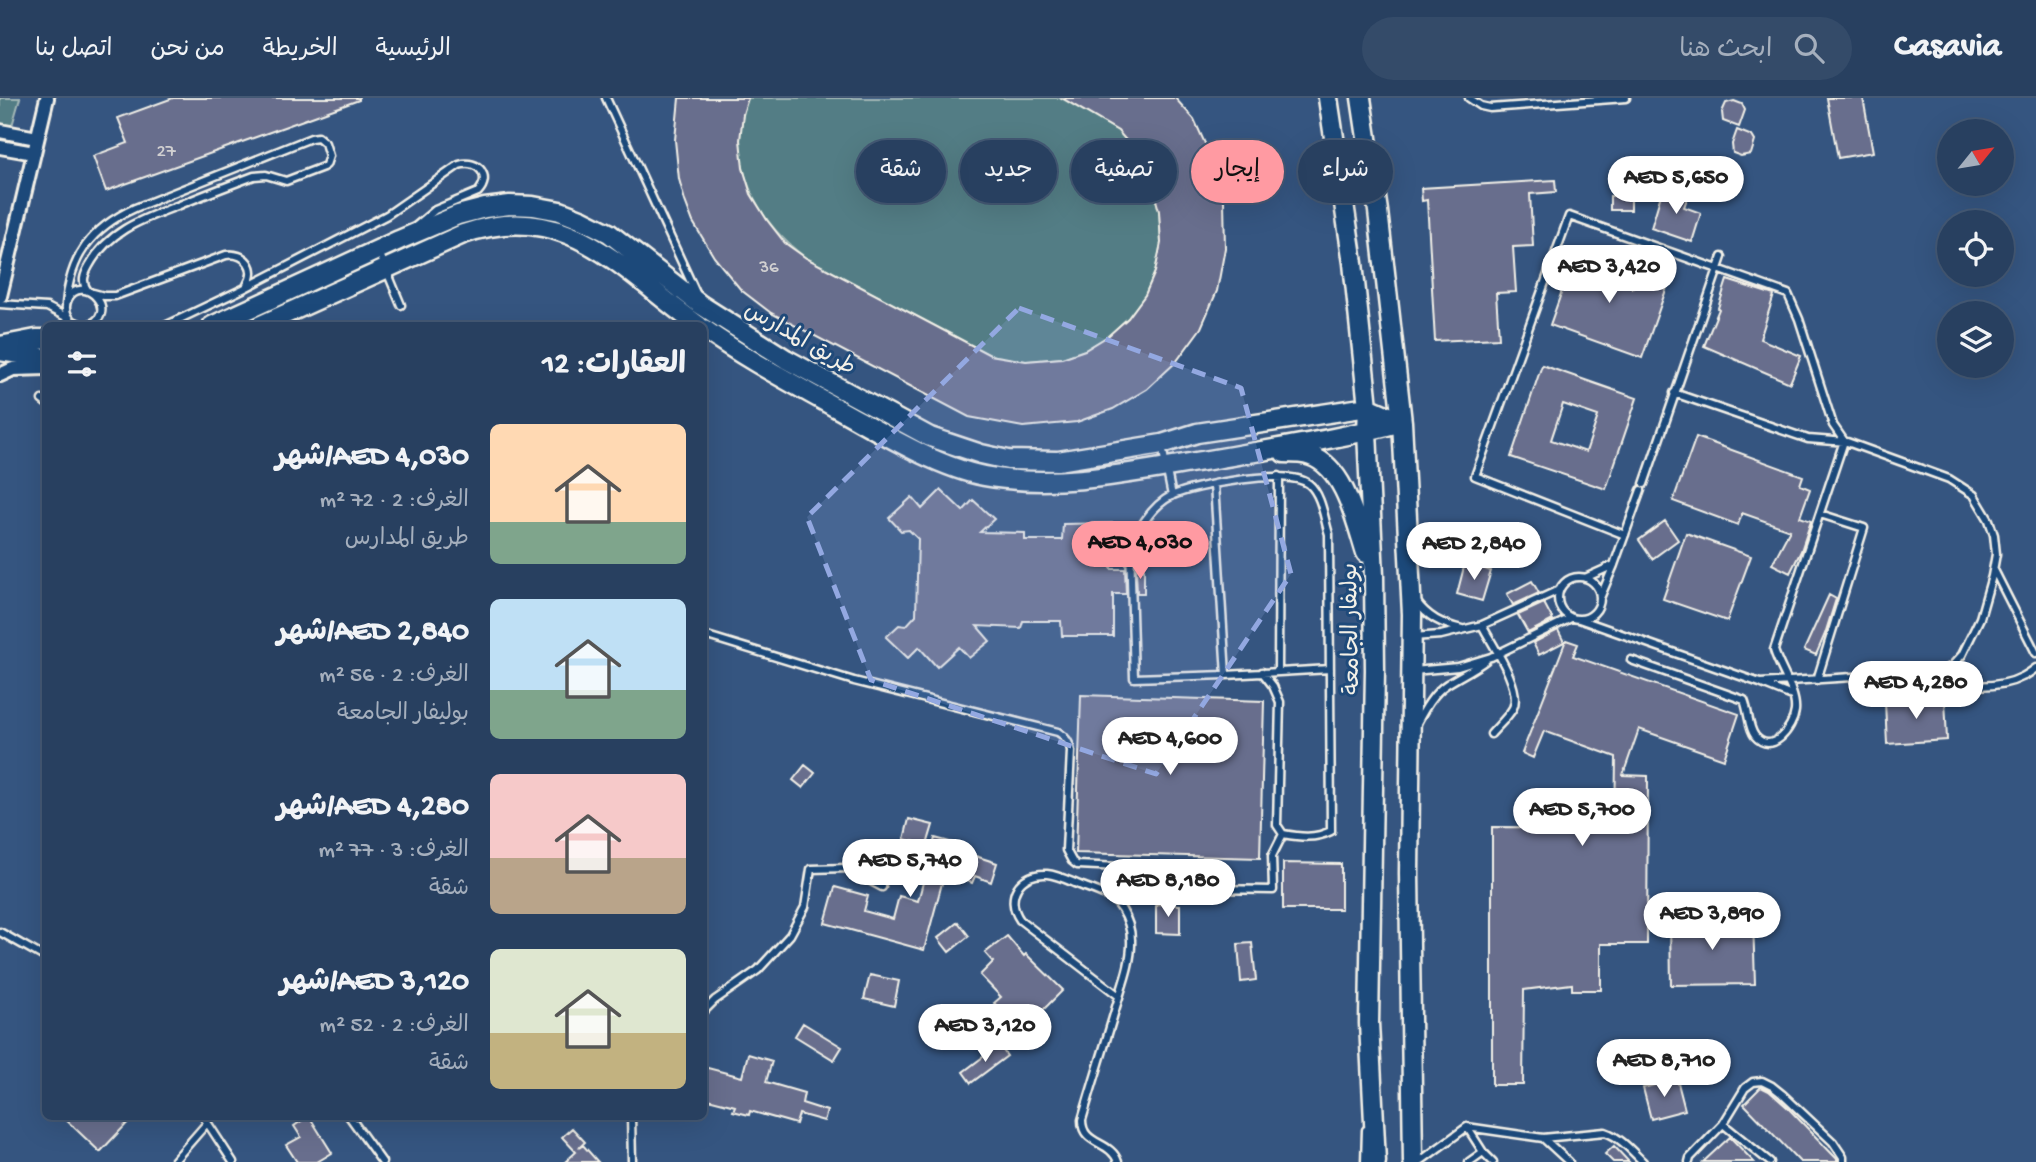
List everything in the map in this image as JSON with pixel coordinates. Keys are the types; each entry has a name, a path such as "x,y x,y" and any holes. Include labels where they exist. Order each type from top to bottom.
{"street":[{"path":"0,296 47,98"},
{"name":"بوليفار الجامعة","path":"1328,98 1353,263 1367,407 1375,670 1369,1023 1376,1162"},
{"path":"1361,98 1378,211 1402,422 1411,593 1409,873 1413,1162"},
{"path":"0,131 37,138"},
{"path":"0,147 34,153"},
{"name":"طريق المدارس","path":"221,322 458,215 510,205 533,206 583,220 609,233 736,329 930,437 1007,460 1058,461 1162,444 1197,433 1367,407"},
{"path":"268,322 463,234 486,226 513,224 540,226 586,241 694,322"},
{"path":"707,331 761,366 885,435 954,467 981,475 1041,482 1068,480 1167,467 1367,432 1402,422"},
{"path":"0,349 42,339"},
{"path":"0,349 42,357"},
{"path":"0,375 13,369 42,368"},
{"path":"1367,407 1402,422"},
{"path":"1263,450 1311,455 1330,467 1349,499 1374,576"}],"lane":[{"path":"606,98 701,305"},
{"path":"1469,98 1490,108 1626,98"},
{"path":"71,320 66,304 68,283 76,261 92,238 110,221 135,208 311,138 318,137 325,143 329,156 323,167 286,181 266,175 254,176 127,226 107,241 92,261 83,283 100,301 101,312 93,322"},
{"path":"173,322 387,215 459,165 467,163 478,167 484,180 478,192 435,210 399,240"},
{"path":"1625,535 1475,476 1569,216 1788,294 1799,318 1833,425 1844,441"},
{"path":"379,250 401,305"},
{"path":"66,304 72,295 82,290 115,296 233,254 242,257 251,267 250,283 243,289"},
{"path":"1412,671 1458,667 1494,655 1575,618 1587,617 1593,613 1625,535 1722,257"},
{"path":"0,304 47,307 76,322"},
{"path":"1674,393 1808,439 1844,441 1949,479 1973,495 1985,513 1994,535 1996,554 1980,618 1962,655 1952,666 1938,674 1912,680"},
{"path":"1631,660 1744,701 1751,729 1757,738 1765,742 1775,742 1786,733 1795,711 1789,681 1778,664 1774,650 1844,441"},
{"path":"1162,444 1172,496"},
{"path":"1278,671 1279,476"},
{"path":"1283,834 1319,836 1331,831 1330,669 1329,534 1317,493 1299,478 1279,476 1214,484 1172,496 1158,505 1130,546 1134,678 1330,669"},
{"path":"1214,484 1226,674"},
{"path":"1816,680 1864,528 1820,514"},
{"path":"1585,578 1614,565"},
{"path":"1994,569 2036,653"},
{"path":"1600,598 1593,583 1578,577 1564,583 1558,598 1564,613 1575,618 1792,696"},
{"path":"1412,637 1441,635 1482,625 1559,590"},
{"path":"1411,593 1423,611 1433,619 1464,630"},
{"path":"1482,625 1494,655 1516,694 1513,709 1491,734"},
{"path":"707,636 854,681 1063,735 1071,751 1066,850 1077,865 1184,870 1213,889 1273,890 1272,856 1283,834"},
{"path":"1410,758 1416,724 1431,700 1445,685 1474,670 1494,655"},
{"path":"1760,683 1853,677 1975,686 2021,678 2036,667"},
{"path":"1262,673 1273,686 1280,702 1278,825 1283,834"},
{"path":"707,1008 758,971 790,935 804,907 811,869 846,868 882,887"},
{"path":"1118,1162 1113,1151 1088,1136 1082,1126 1082,1119 1119,996 1130,957 1131,938 1128,923 1117,902 1054,875 1038,874 1023,882 1016,890 1012,902 1020,920 1119,996"},
{"path":"0,932 42,956"},
{"path":"1365,1162 1369,1023"},
{"path":"1689,1162 1723,1124 1745,1088 1753,1082 1762,1081 1782,1094 1833,1142 1843,1157 1843,1162"},
{"path":"173,1162 205,1120 233,1162"},
{"path":"352,1120 382,1162"},
{"path":"631,1120 632,1162"},
{"path":"1723,1124 1770,1162"},
{"path":"1466,1127 1493,1162"},
{"path":"1419,1162 1466,1127 1542,1138 1605,1132 1612,1134 1643,1162"},
{"path":"1542,1138 1569,1162"},
{"path":"1469,1162 1483,1152"},
{"path":"1432,1154 1437,1162"}],"highlighted area":[{"path":"1019,308 1241,388 1291,574 1156,774 871,680 807,517"}],"green space":[{"path":"0,98 20,98 11,129 0,127"},
{"path":"748,98 1061,98 1118,131 1126,140 1071,140 1071,203 1157,203 1161,243 1155,272 1145,295 1128,318 1108,336 1085,350 1062,358 1026,361 990,355 806,258 788,243 772,226 749,187 740,144"}],"building":[{"path":"173,98 359,100 106,191 93,156 128,143 118,118"},
{"path":"679,98 748,98 740,140 743,168 751,194 785,243 806,258 990,355 1026,361 1062,358 1085,350 1108,336 1128,318 1145,295 1155,272 1161,243 1157,203 1177,203 1177,140 1126,140 1118,131 1062,98 1175,98 1194,119 1203,140 1191,140 1191,203 1224,203 1225,248 1217,291 1201,328 1176,362 1147,389 1113,409 1077,422 1023,427 969,417 771,313 741,290 714,257 693,222 679,179 675,140"},
{"path":"1827,98 1863,98 1873,152 1838,158"},
{"path":"1734,101 1742,104 1745,110 1739,127 1723,121 1722,112 1726,103"},
{"path":"1737,130 1752,136 1755,141 1751,154 1741,156 1733,153 1732,144"},
{"path":"1555,180 1556,192 1530,194 1533,246 1513,247 1516,292 1496,293 1499,338 1435,341 1427,200 1422,201 1421,188"},
{"path":"1663,188 1688,196 1684,207 1701,213 1692,242 1651,228"},
{"path":"1610,196 1631,196 1631,210 1610,210"},
{"path":"1576,251 1631,271 1632,289 1637,273 1668,284 1642,358 1550,325"},
{"path":"1727,280 1774,295 1760,339 1801,356 1790,383 1704,346"},
{"path":"1542,365 1637,398 1606,489 1511,457","holes":["1563,404 1598,416 1586,452 1551,440"]},
{"path":"1696,437 1803,476 1800,485 1810,489 1800,517 1811,521 1790,573 1772,564 1790,530 1742,513 1738,525 1673,501"},
{"path":"941,490 963,511 973,500 994,519 980,532 1025,533 1025,540 1062,540 1063,524 1113,523 1111,569 1125,569 1126,594 1113,594 1113,636 1062,636 1061,621 1023,621 1021,628 977,626 990,641 969,658 959,647 937,667 919,647 908,658 886,637 899,625 906,626 916,615 918,539 909,530 901,531 889,518 912,497 922,509"},
{"path":"1665,521 1678,540 1652,559 1639,540"},
{"path":"1686,533 1751,556 1727,621 1663,599"},
{"path":"1465,563 1491,571 1482,601 1457,594"},
{"path":"1136,569 1144,569 1144,593 1137,593"},
{"path":"1532,581 1539,593 1513,605 1507,594"},
{"path":"1829,595 1836,599 1816,655 1804,650"},
{"path":"1544,603 1553,620 1528,633 1518,615"},
{"path":"1558,630 1564,642 1539,655 1533,643"},
{"path":"1566,640 1578,644 1573,656 1739,714 1724,759 1639,729 1623,775 1648,776 1647,944 1601,944 1601,990 1572,990 1572,984 1524,990 1523,1085 1492,1085 1492,827 1615,828 1616,757 1544,731 1533,758 1522,753"},
{"path":"1081,695 1264,701 1260,858 1076,853"},
{"path":"1945,699 1947,740 1887,744 1885,702"},
{"path":"805,765 815,773 803,788 793,780"},
{"path":"909,819 933,825 927,845 904,839"},
{"path":"935,838 968,847 966,853 997,863 991,882 975,876 972,883 945,872 924,950 825,923 835,887 868,896 864,911 893,919 899,896 918,901"},
{"path":"1283,863 1341,864 1341,909 1283,909"},
{"path":"1156,904 1180,905 1180,934 1156,933"},
{"path":"1753,919 1755,984 1671,985 1670,920"},
{"path":"958,922 969,936 949,952 938,938"},
{"path":"1007,936 1024,956 1026,954 1063,990 1035,1018 1026,1009 1021,1015 1012,1006 1004,1014 994,1003 1001,997 980,975 993,962 985,953"},
{"path":"1252,943 1256,980 1241,982 1238,944"},
{"path":"870,975 899,981 894,1006 864,999"},
{"path":"803,1023 842,1047 834,1060 795,1036"},
{"path":"999,1045 1007,1056 971,1083 963,1072"},
{"path":"748,1054 772,1061 766,1082 804,1093 802,1103 827,1111 824,1121 799,1114 796,1124 750,1111 749,1115 733,1111 735,1106 707,1099 707,1068 742,1077"},
{"path":"1677,1079 1685,1110 1651,1119 1643,1088"},
{"path":"1761,1087 1787,1107 1837,1162 1800,1162 1744,1104"},
{"path":"66,1120 130,1120 100,1152"},
{"path":"303,1120 311,1120 332,1153 317,1162 297,1162 286,1145 301,1137 294,1126"},
{"path":"572,1128 585,1142 579,1148 583,1145 598,1162 565,1162 576,1152 562,1137"},
{"path":"1730,1137 1754,1162 1703,1162"},
{"path":"1614,1146 1629,1162 1613,1162 1605,1154"}]}
